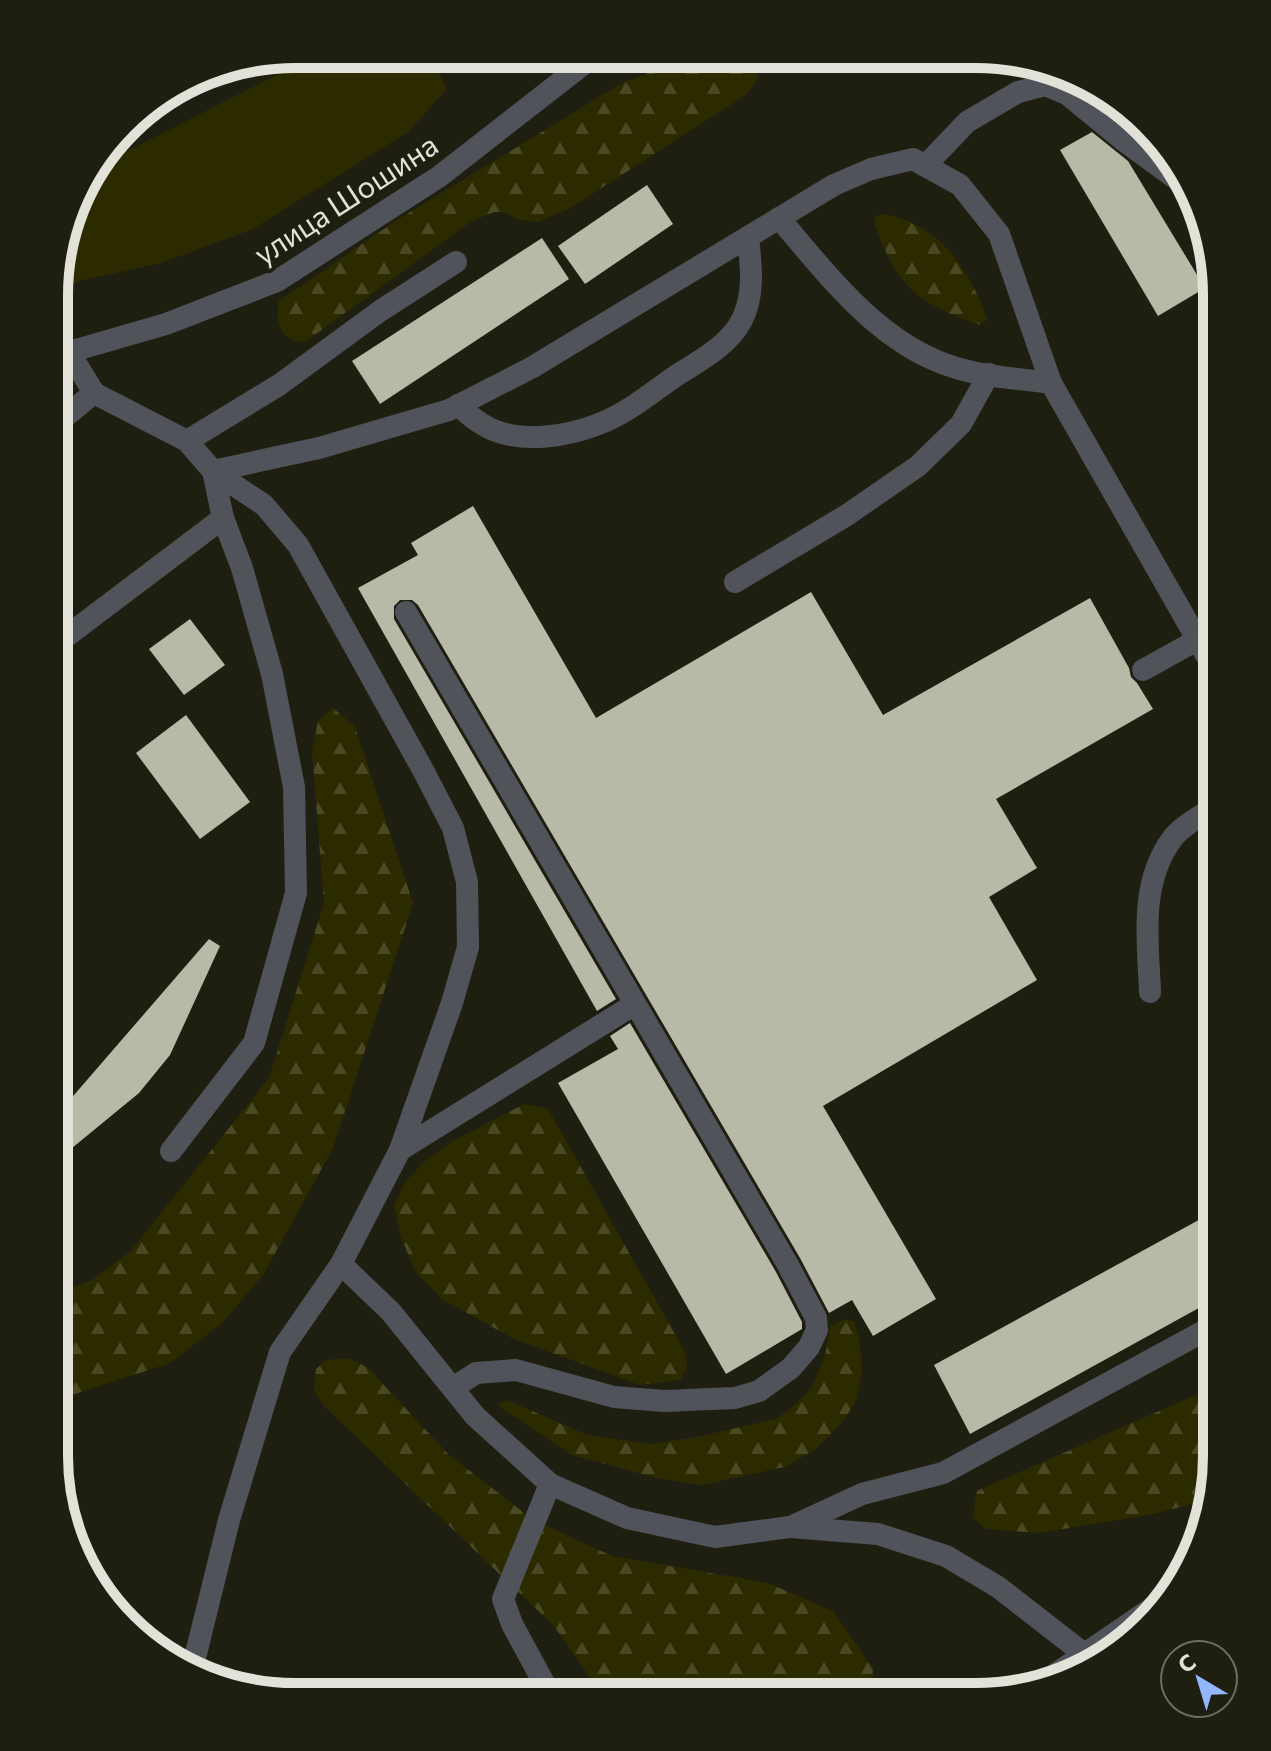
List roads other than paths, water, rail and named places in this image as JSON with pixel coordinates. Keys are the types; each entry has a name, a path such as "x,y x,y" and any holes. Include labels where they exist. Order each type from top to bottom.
{"street":[{"name":"улица Шошина","path":"68,353 166,324 277,281 440,176 578,68"},
{"path":"925,166 967,122 1018,92 1045,85 1067,94 1165,171"},
{"path":"213,471 319,448 458,405 531,368 834,185 871,169 913,159 960,185 999,234 1051,383 1203,650"},
{"path":"779,218 843,293 892,336 925,356 970,372 1051,383"},
{"path":"458,405 484,426 519,436 572,432 606,421 714,351 739,325 749,305 751,291 748,237"},
{"path":"187,441 279,385 380,311 456,262"},
{"path":"68,361 94,393 187,441 213,471 264,505 298,545 453,828 467,882 468,947 452,1003 400,1150 341,1264 280,1352 229,1520 195,1660"},
{"path":"735,582 847,515 918,466 961,424 989,374"},
{"path":"68,414 94,393"},
{"path":"171,1151 254,1043 296,893 294,787 275,689 242,568 223,518 213,471"},
{"path":"68,635 223,518"},
{"path":"406,612 788,1265 816,1318 817,1330 809,1347 780,1378 759,1391 735,1398 664,1401 614,1397 516,1370 476,1373 453,1388"},
{"path":"1143,670 1197,640"},
{"path":"1150,992 1146,911 1153,876 1172,838 1203,815"},
{"path":"400,1150 635,1004"},
{"path":"341,1264 391,1312 475,1416 550,1484 627,1518 715,1537 790,1527 878,1534 946,1556 998,1587 1083,1653"},
{"path":"790,1527 862,1494 943,1473 1203,1332"},
{"path":"544,1683 512,1624 503,1599 550,1484"},
{"path":"1069,1663 1133,1620"}]}
